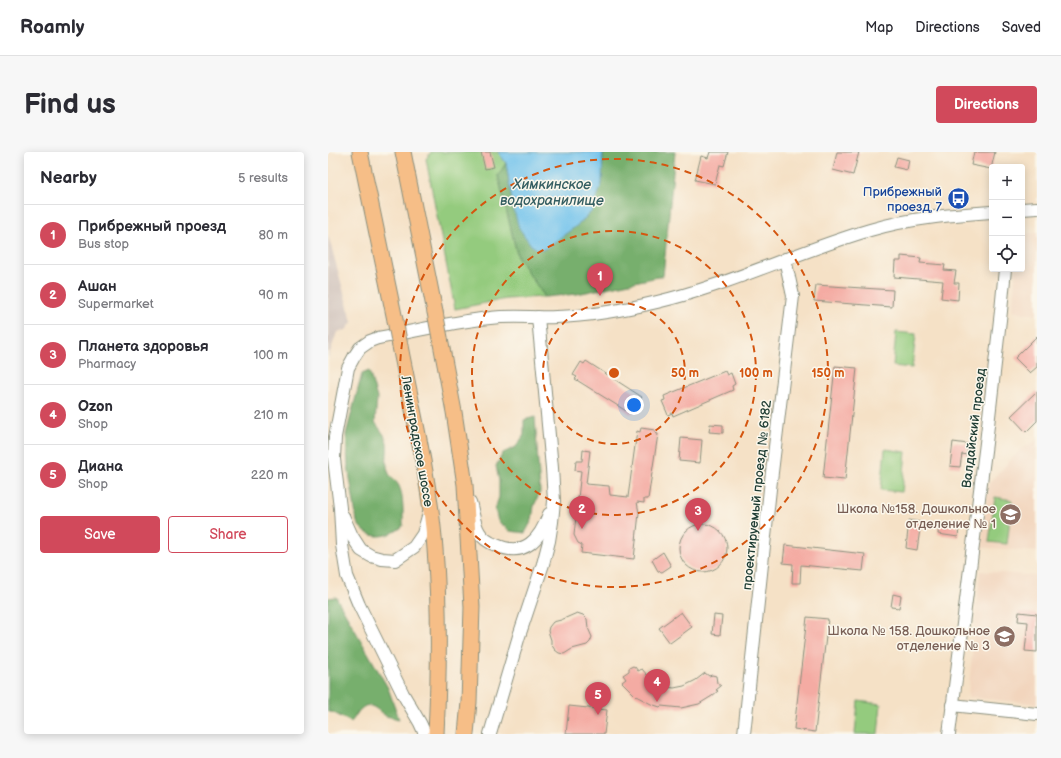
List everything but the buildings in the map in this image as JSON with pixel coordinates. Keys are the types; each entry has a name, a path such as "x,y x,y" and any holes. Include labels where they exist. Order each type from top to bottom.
{"main road":[{"path":"403,154 454,412 465,486 472,607 469,702 466,734"},
{"name":"Ленинградское шоссе","path":"362,158 395,320 430,505 435,548 439,624 436,734"}],"street":[{"path":"1025,209 1037,208"},
{"path":"425,734 362,612 347,576 342,546 340,508 334,459 335,437 348,368 354,357 365,345 378,338 489,318 515,316 556,317 600,313 656,303 727,282 786,259 870,230 896,223 989,212"},
{"name":"проектируемый проезд № 6182","path":"744,734 769,496 793,296 786,259"},
{"name":"Валдайский проезд","path":"949,734 986,443 1005,272"},
{"path":"490,734 519,636 543,564 549,542 554,501 538,317"},
{"path":"465,486 479,532 487,541 505,549 513,550 524,548 535,540 546,522 554,501"},
{"path":"340,508 352,536 361,550 371,556 395,560 414,547 423,534 428,520 430,505"},
{"path":"952,705 1037,714"}],"shaded area":[{"path":"1037,233 1037,315 1012,311 1016,272 1025,272 1025,234"},
{"path":"328,235 352,322 346,330 337,332 328,358"},
{"name":"Школа №158. Дошкольное отделение № 1","path":"1037,440 1037,552 981,547 989,483 1021,449"},
{"name":"Школа № 158. Дошкольное отделение № 3","path":"980,571 1037,576 1037,704 968,697"}],"green space":[{"path":"431,152 498,152 506,163 498,176 518,258 545,297 506,299 455,309 426,159"},
{"path":"603,152 675,152 663,276 577,294 545,297 518,258 498,176 506,163 513,207 545,249 579,224 602,183"},
{"path":"896,332 916,334 912,368 893,366"},
{"path":"369,371 377,398 375,422 386,440 388,471 401,490 403,506 403,526 391,534 378,536 366,532 357,522 348,466 346,434 362,374"},
{"path":"535,417 540,492 534,506 532,520 525,533 510,531 498,521 495,509 499,497 499,481 496,466 503,453 516,447 524,435 524,420"},
{"path":"885,449 906,452 902,492 881,490"},
{"path":"995,497 1012,500 1007,544 989,542"},
{"path":"336,597 388,688 399,719 386,716 371,706 364,707 360,710 351,722 332,712 328,712 328,598"},
{"path":"858,701 881,704 878,734 855,734"}],"water":[{"name":"Химкинское водохранилище","path":"498,152 603,152 602,184 592,211 579,224 545,249 537,249 531,245 519,228 513,207 506,163"}],"place":[{"name":"Прибрежный проезд, 7","path":"958,198"},
{"name":"Прибрежный проезд","path":"600,296"},
{"name":"Школа №158. Дошкольное отделение № 1","path":"1011,515"},
{"name":"Ашан","path":"582,529"},
{"name":"Планета здоровья","path":"698,531"},
{"name":"Школа № 158. Дошкольное отделение № 3","path":"1005,637"},
{"name":"Ozon","path":"657,702"},
{"name":"Диана","path":"598,715"}]}
